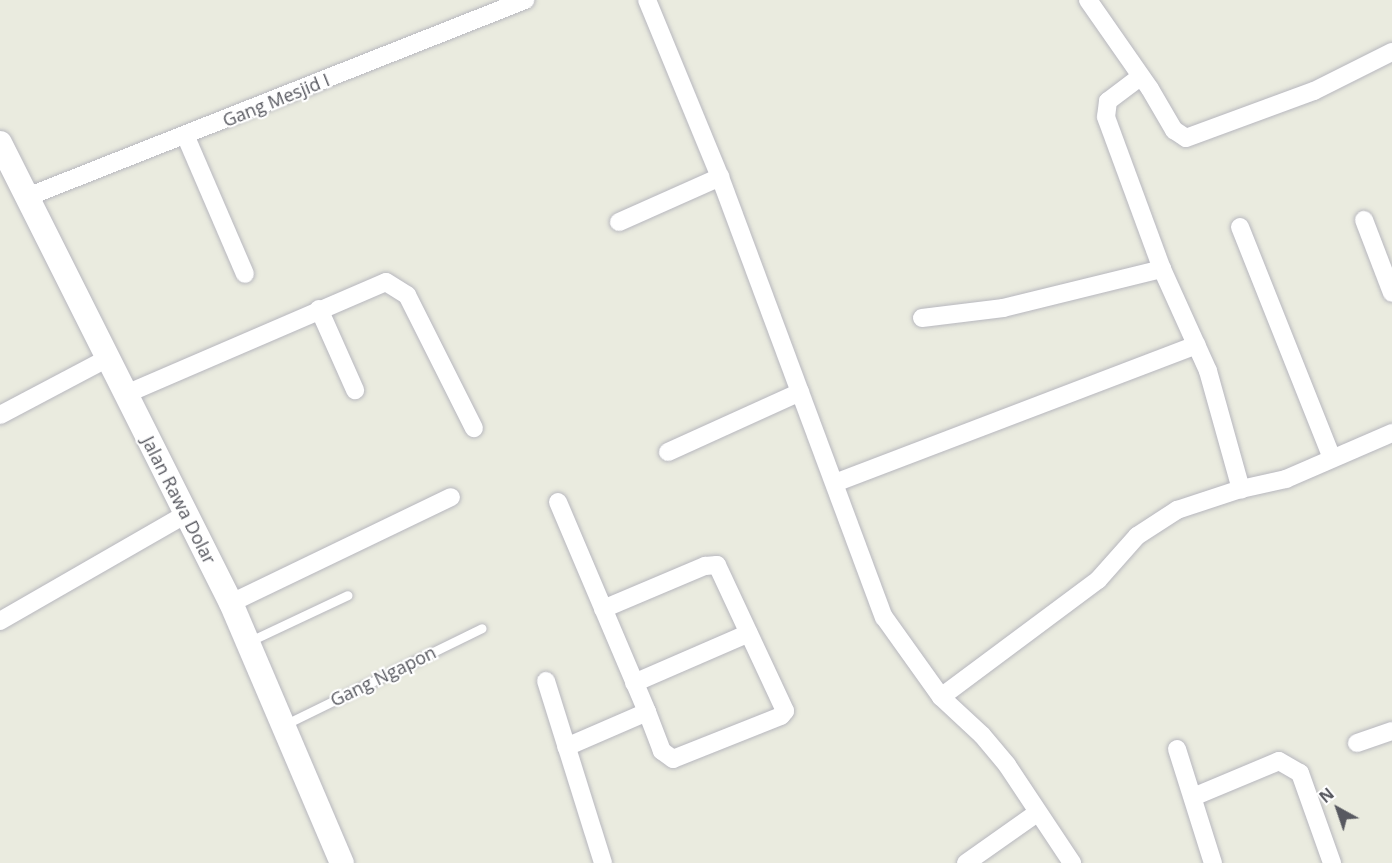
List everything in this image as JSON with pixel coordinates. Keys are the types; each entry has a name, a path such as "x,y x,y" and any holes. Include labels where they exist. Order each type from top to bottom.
{"street":[{"name":"Gang Mesjid I","path":"27,197 186,137 525,0"},
{"path":"647,0 720,177 884,617 941,697 982,735 1072,863"},
{"path":"1088,0 1173,130 1186,138 1314,91 1392,52"},
{"path":"1140,77 1108,101 1106,117 1162,269 1197,345 1241,489"},
{"path":"186,137 245,274"},
{"name":"Jalan Rawa Dolar","path":"0,143 231,603 284,725 338,862"},
{"path":"619,222 720,177"},
{"path":"1364,220 1392,293"},
{"path":"1240,227 1332,458"},
{"path":"922,318 1003,308 1162,269"},
{"path":"126,394 375,283 386,282 397,286 407,295 474,428"},
{"path":"319,309 355,390"},
{"path":"835,483 1197,345"},
{"path":"0,415 108,358"},
{"path":"668,452 801,392"},
{"path":"941,697 1098,580 1137,536 1177,510 1241,489 1286,479 1392,433"},
{"path":"231,603 452,496"},
{"path":"558,502 662,751 673,759 781,716 785,711 717,565 705,566 603,609"},
{"path":"0,621 186,514"},
{"path":"634,683 749,633"},
{"path":"546,681 603,863"},
{"path":"566,747 647,712"},
{"path":"1357,744 1392,731"},
{"path":"1177,749 1213,863"},
{"path":"1193,797 1279,761 1300,773 1332,863"},
{"path":"966,863 1037,813"}],"lane":[{"path":"248,642 348,595"},
{"name":"Gang Ngapon","path":"284,725 482,628"}]}
